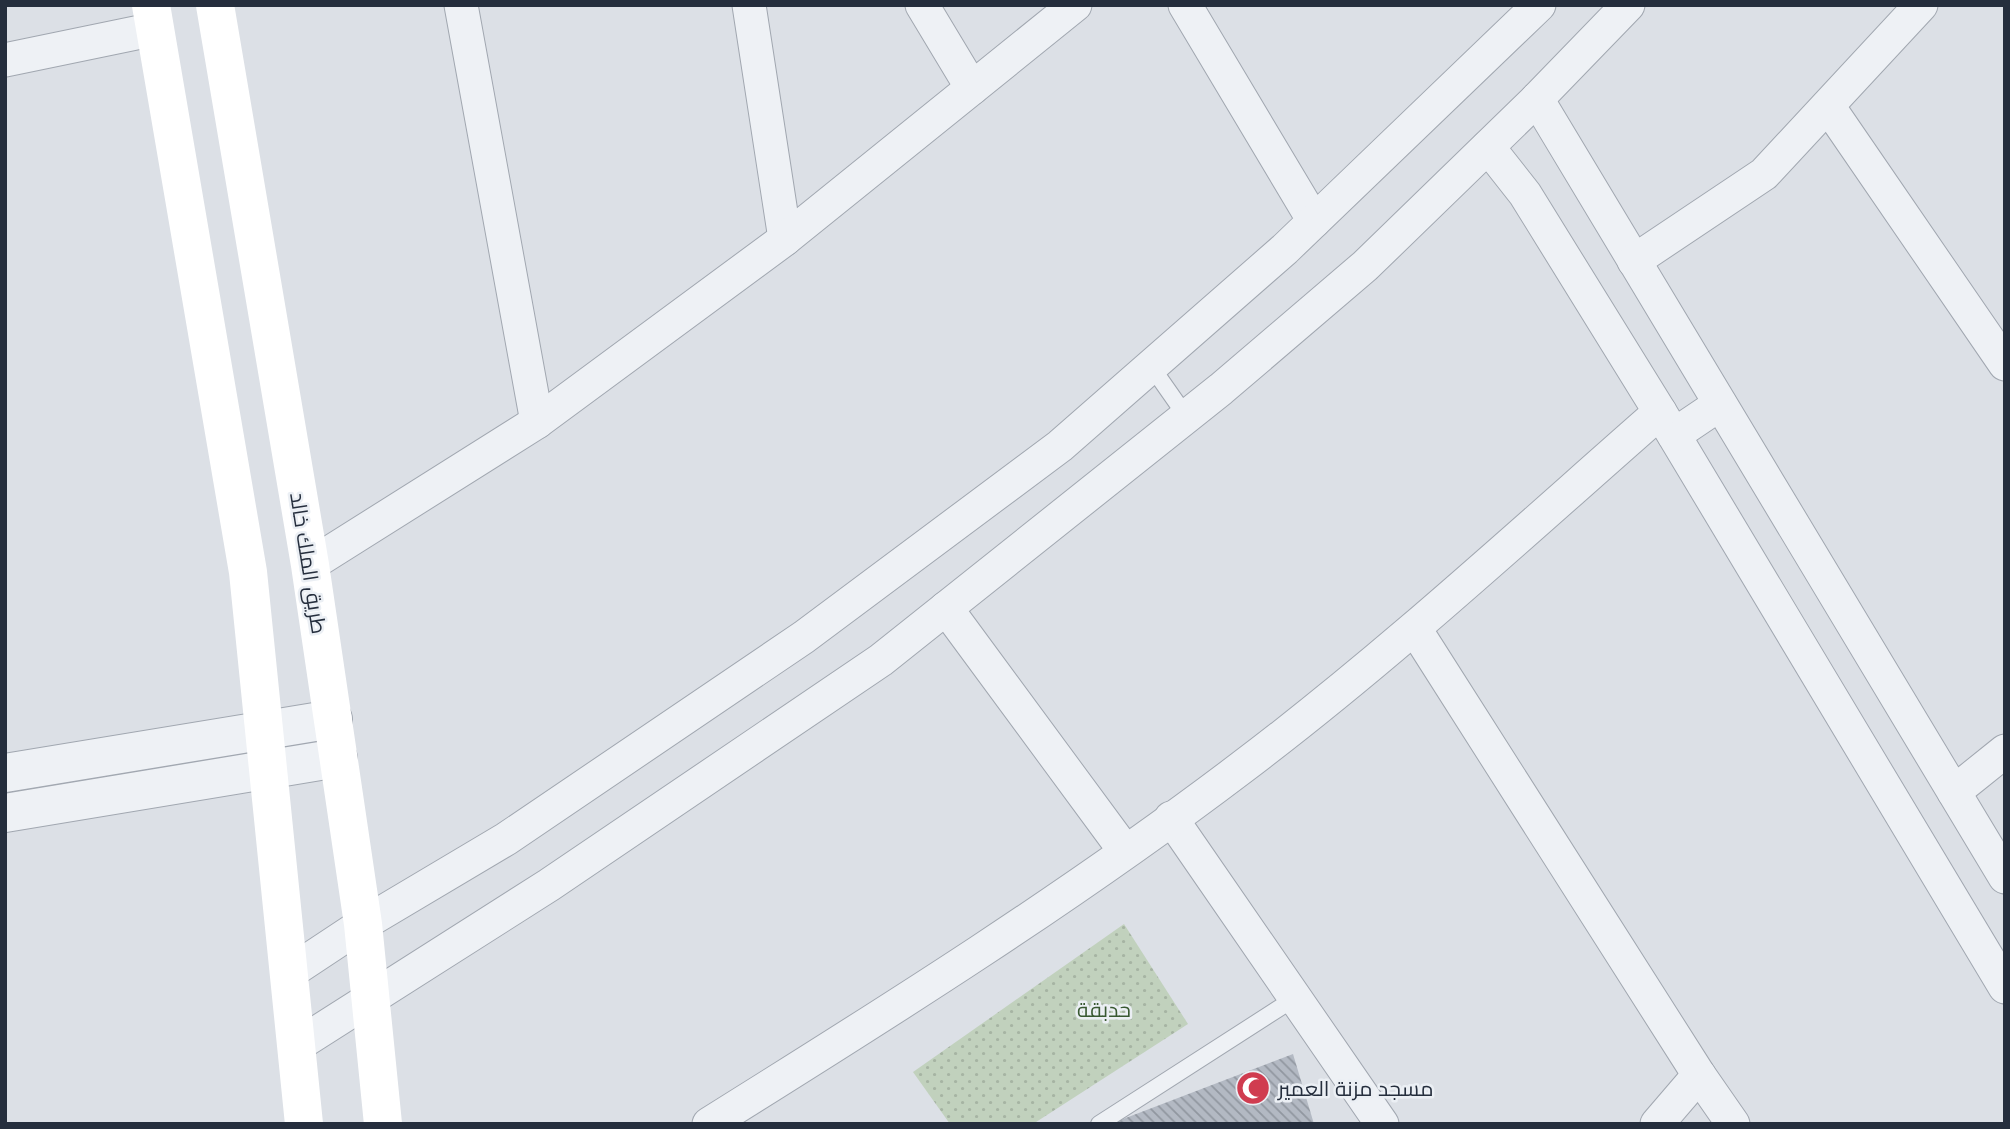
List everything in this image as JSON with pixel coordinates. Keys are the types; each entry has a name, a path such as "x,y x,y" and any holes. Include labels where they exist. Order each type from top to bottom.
{"main road":[{"name":"طريق الملك خالد","path":"215,5 310,565 363,924 383,1124"},
{"path":"153,17 248,572 304,1124"}],"street":[{"path":"461,5 537,422"},
{"path":"749,5 785,239"},
{"path":"922,5 972,88"},
{"path":"310,565 537,422 785,239 1075,5"},
{"path":"1185,5 1314,221"},
{"path":"289,973 363,924 506,839 804,637 1060,446 1314,221 1539,5"},
{"path":"296,1046 549,885 881,660 1186,416 1365,266 1537,99 1628,5"},
{"path":"1634,261 1764,174 1920,5"},
{"path":"5,60 153,17"},
{"path":"1537,99 2005,877"},
{"path":"1828,106 2001,350"},
{"path":"1488,147 1525,194 1667,423 2005,987"},
{"path":"709,1124 905,1001 1125,851 1241,768 1667,423 1720,404"},
{"path":"946,608 1125,851"},
{"path":"1415,628 1699,1075 1733,1124"},
{"path":"5,773 332,719"},
{"path":"1954,792 2005,751"},
{"path":"5,813 338,758"},
{"path":"1171,818 1382,1124"},
{"path":"1657,1124 1699,1075"}],"lane":[{"path":"1151,366 1186,416"},
{"path":"1099,1124 1295,998"}],"green space":[{"name":"حدبقة","path":"1124,924 1188,1024 1033,1124 950,1124 913,1072"}],"building":[{"name":"مسجد مزنة العمير","path":"1293,1054 1314,1124 1110,1124"}],"place":[{"name":"مسجد مزنة العمير","path":"1253,1088"}]}
